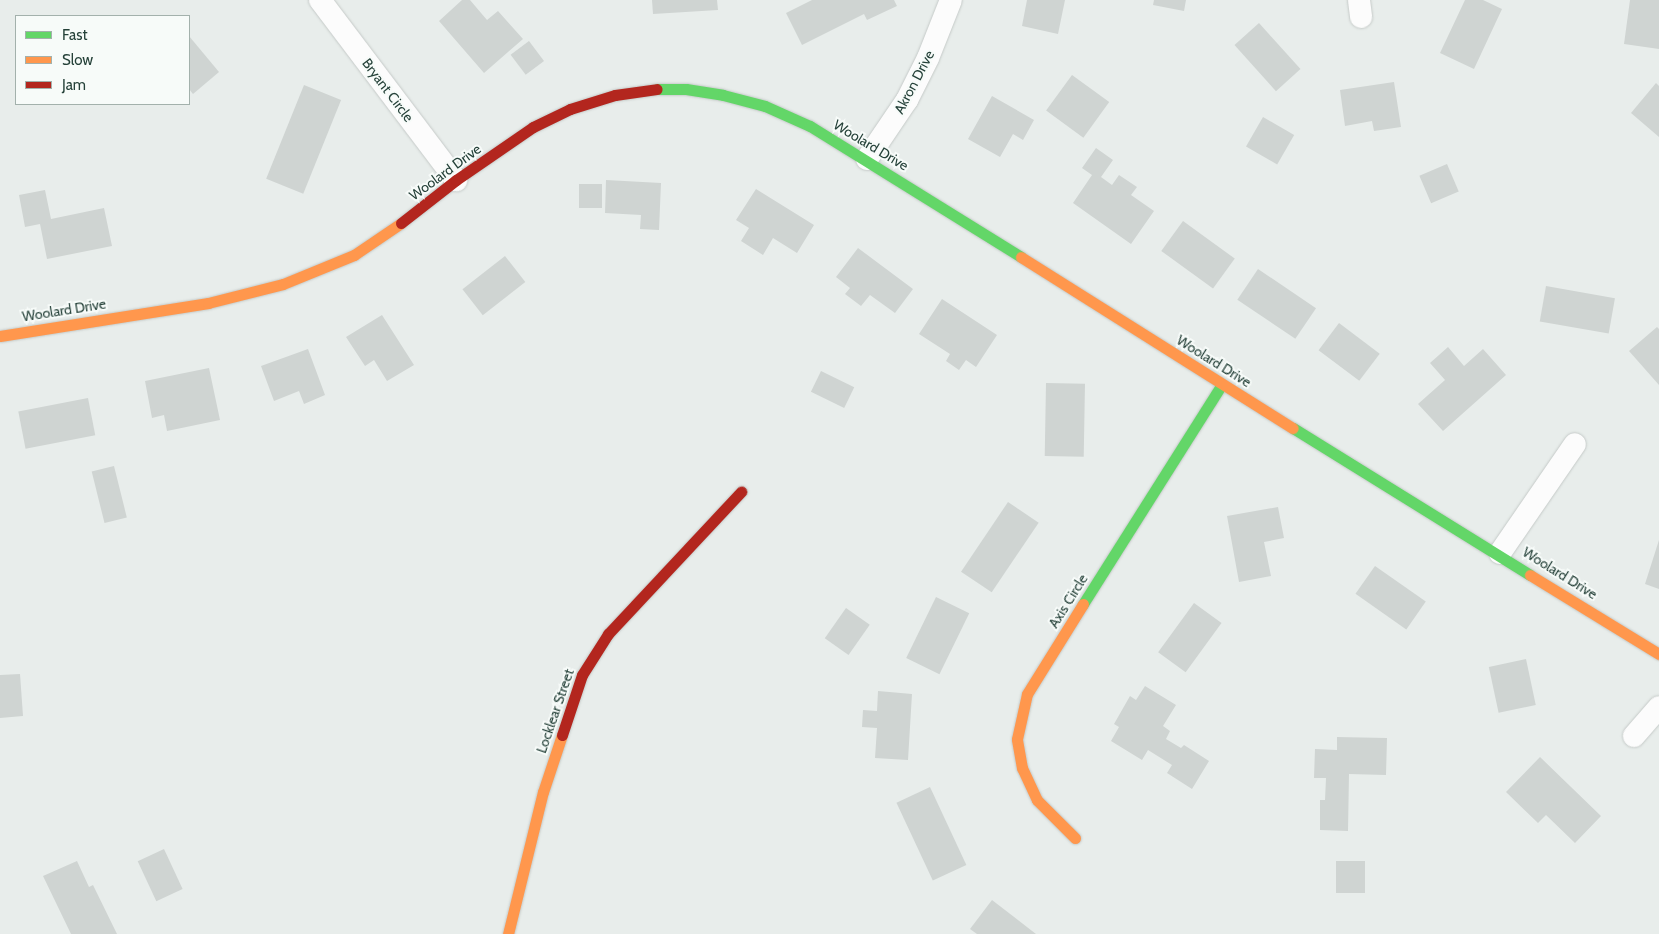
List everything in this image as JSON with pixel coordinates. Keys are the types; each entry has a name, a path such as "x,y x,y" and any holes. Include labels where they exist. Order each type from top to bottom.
{"street":[{"name":"Bryant Circle","path":"320,0 456,180"},
{"name":"Akron Drive","path":"867,159 907,100 928,58 951,0"},
{"name":"Woolard Drive","path":"0,336 208,302 283,284 354,254 386,235 456,180 533,127 570,109 615,95 654,89 686,89 723,95 765,106 810,126 867,159 1222,384 1500,553 1659,654"},
{"name":"Axis Circle","path":"1075,838 1037,800 1022,768 1017,739 1027,694 1222,384"},
{"path":"1500,553 1575,444"},
{"name":"Locklear Street","path":"508,934 543,792 582,675 608,634 741,492"},
{"path":"1634,736 1659,707"}],"building":[{"path":"462,0 470,0 487,20 498,11 523,39 484,73 439,21"},
{"path":"652,0 717,0 718,10 653,14"},
{"path":"812,0 894,0 897,6 867,20 864,14 802,45 786,13"},
{"path":"1027,0 1065,0 1058,34 1022,26"},
{"path":"1154,0 1186,0 1184,11 1153,5"},
{"path":"1465,0 1483,0 1502,9 1474,69 1440,53"},
{"path":"1630,0 1659,0 1659,49 1624,44"},
{"path":"1259,23 1300,69 1276,91 1234,45"},
{"path":"190,37 219,72 193,94 190,90"},
{"path":"529,41 544,61 526,75 511,55"},
{"path":"1072,75 1109,102 1083,138 1046,111"},
{"path":"1394,82 1401,127 1374,131 1372,121 1345,126 1340,90"},
{"path":"1656,83 1659,86 1659,137 1631,113"},
{"path":"304,85 341,100 303,194 266,179"},
{"path":"992,96 1034,120 1023,140 1013,134 1000,157 968,139"},
{"path":"1263,117 1294,135 1277,164 1246,146"},
{"path":"1096,148 1113,160 1101,177 1112,185 1119,175 1137,187 1131,195 1154,211 1131,244 1073,203 1092,175 1082,168"},
{"path":"1447,164 1459,192 1431,203 1419,176"},
{"path":"606,180 661,183 659,230 640,229 641,215 605,213"},
{"path":"579,184 602,184 602,208 579,208"},
{"path":"756,189 814,225 797,253 773,238 763,255 741,241 749,228 736,220"},
{"path":"45,190 51,219 104,208 112,246 47,259 40,224 25,227 19,195"},
{"path":"1183,221 1235,259 1213,289 1161,251"},
{"path":"858,248 913,289 895,313 870,295 861,306 845,294 850,288 836,277"},
{"path":"505,256 525,282 483,315 462,289"},
{"path":"1258,269 1316,308 1295,339 1237,300"},
{"path":"1546,286 1615,298 1609,334 1540,321"},
{"path":"942,299 997,335 976,367 966,360 959,370 946,361 950,354 919,334"},
{"path":"382,315 414,365 387,381 374,360 365,366 346,337"},
{"path":"1339,323 1380,354 1359,381 1319,350"},
{"path":"1657,327 1659,329 1659,385 1629,351"},
{"path":"1448,347 1464,366 1483,349 1506,375 1443,431 1418,404 1445,380 1430,363"},
{"path":"308,349 325,395 304,404 299,391 274,401 261,366"},
{"path":"209,368 220,420 167,431 164,415 152,418 145,381"},
{"path":"821,371 854,387 844,408 811,392"},
{"path":"1046,383 1085,384 1084,457 1045,456"},
{"path":"88,398 95,435 26,449 18,412"},
{"path":"114,466 127,517 105,523 92,472"},
{"path":"1008,502 1039,523 992,592 961,572"},
{"path":"1278,507 1284,538 1264,542 1271,576 1239,582 1227,516"},
{"path":"1659,540 1659,589 1645,584"},
{"path":"1375,566 1426,602 1406,629 1355,594"},
{"path":"936,597 969,613 939,674 906,658"},
{"path":"1194,603 1222,623 1186,672 1158,652"},
{"path":"846,608 870,625 849,655 825,638"},
{"path":"1526,659 1536,705 1499,713 1489,667"},
{"path":"20,674 23,716 0,718 0,675"},
{"path":"1145,686 1176,705 1163,726 1170,731 1166,739 1181,748 1184,745 1209,761 1192,789 1167,773 1172,765 1148,750 1142,760 1111,741 1119,727 1114,724 1130,696 1136,700"},
{"path":"878,691 912,694 908,760 875,758 877,728 862,727 863,710 877,711"},
{"path":"1337,737 1387,738 1386,775 1349,774 1348,831 1320,830 1320,800 1325,800 1326,778 1314,778 1315,749 1337,750"},
{"path":"1540,757 1601,816 1575,843 1546,815 1538,823 1506,792"},
{"path":"930,787 966,865 933,881 896,803"},
{"path":"164,849 183,889 156,901 138,861"},
{"path":"77,861 89,887 93,885 117,934 71,934 43,876"},
{"path":"1336,861 1365,861 1365,893 1336,893"},
{"path":"992,900 1036,934 977,934 970,929"}],"traffic: fast":[{"path":"657,89 686,89 723,95 765,106 810,126 1021,257"},
{"path":"1083,604 1222,384"},
{"path":"1293,428 1530,575"}],"traffic: slow":[{"path":"0,336 208,303 283,284 354,255 401,223"},
{"path":"1021,257 1293,428"},
{"path":"1530,575 1659,654"},
{"path":"1075,838 1037,800 1022,768 1017,739 1027,694 1083,604"},
{"path":"508,934 543,792 562,735"}],"traffic: jam":[{"path":"401,223 456,180 533,127 570,109 615,95 657,89"},
{"path":"562,735 582,675 608,634 741,492"}]}
